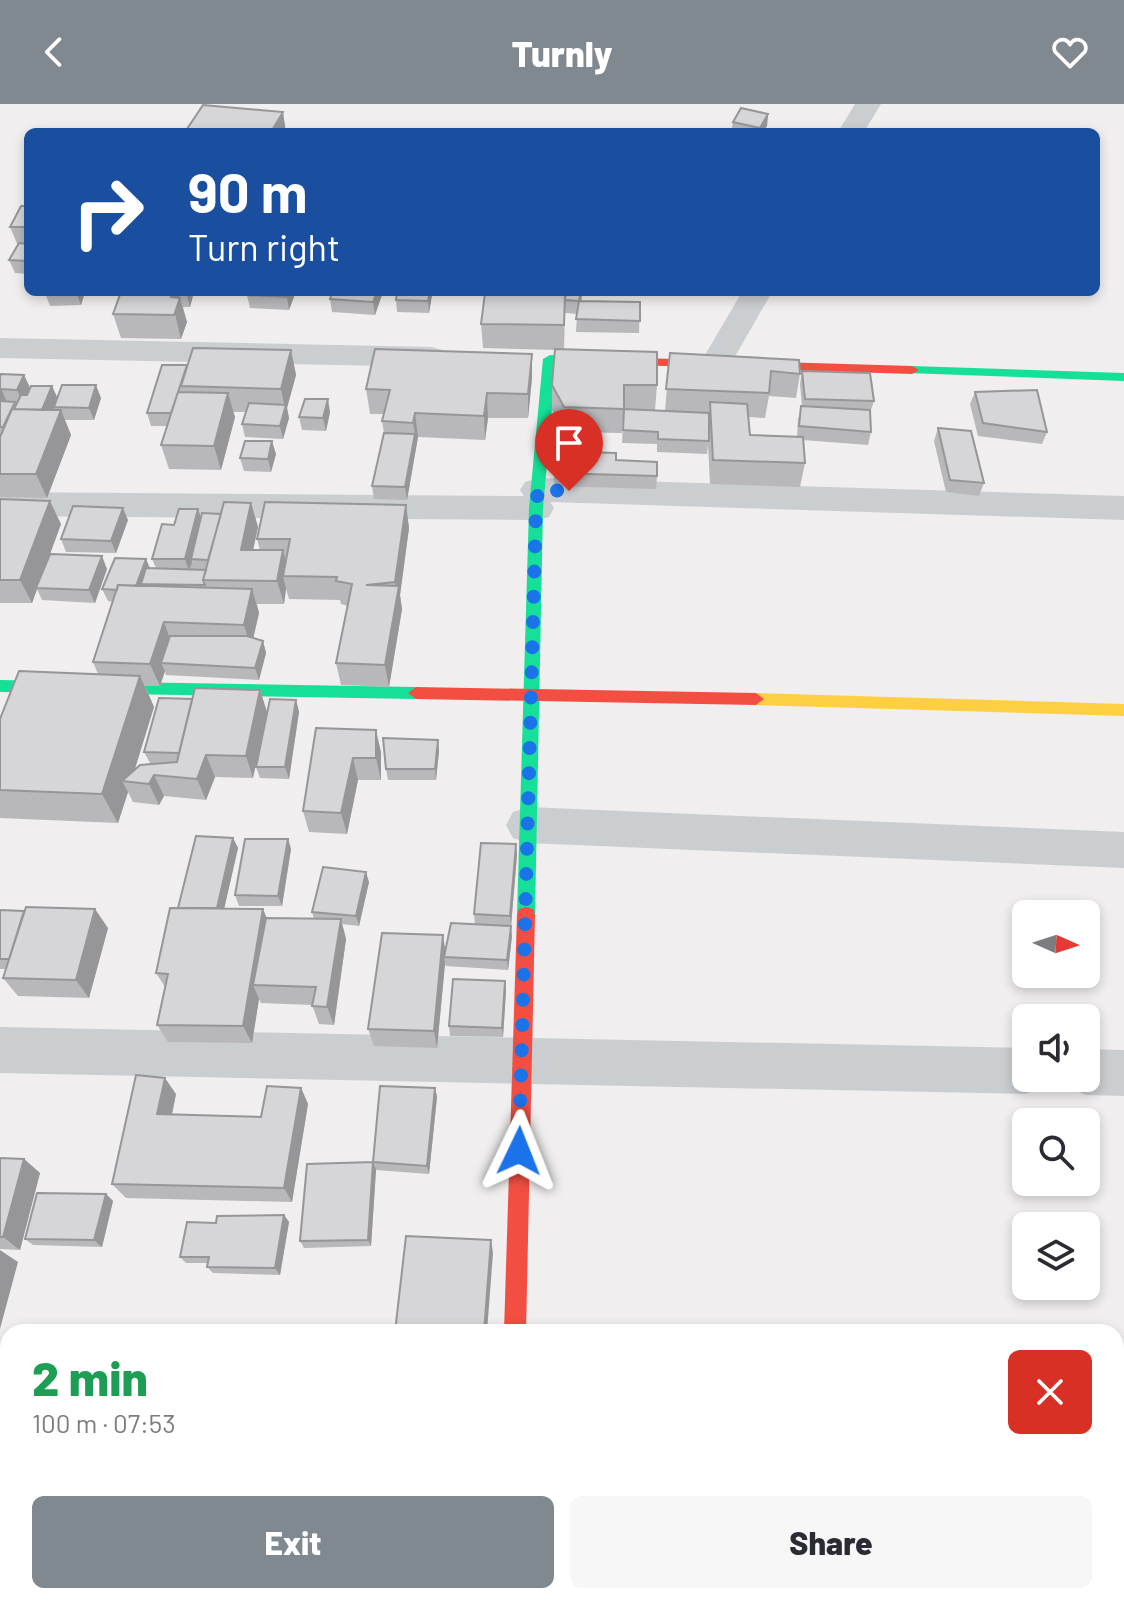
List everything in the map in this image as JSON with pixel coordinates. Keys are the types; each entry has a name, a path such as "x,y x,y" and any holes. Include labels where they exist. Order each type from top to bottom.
{"street":[{"path":"853,128 868,104"},
{"path":"715,365 755,296"},
{"path":"0,348 456,357"},
{"path":"515,1324 537,499 534,359 1124,377"},
{"path":"0,504 537,499 1124,508"},
{"path":"0,686 1124,710"},
{"path":"528,825 1124,850"},
{"path":"0,1050 1012,1071"},
{"path":"1100,1072 1124,1073"}],"building":[{"path":"203,105 283,112 273,128 188,128"},
{"path":"741,108 768,114 760,128 733,122"},
{"path":"21,206 24,206 24,227 10,227"},
{"path":"19,243 24,244 24,261 9,260"},
{"path":"120,296 180,298 174,315 113,314"},
{"path":"331,296 375,296 373,302 330,299"},
{"path":"396,296 429,296 428,301 396,300"},
{"path":"485,296 565,296 564,325 481,324"},
{"path":"566,296 580,296 579,301 565,300"},
{"path":"579,301 640,302 640,321 576,319"},
{"path":"193,348 291,350 281,389 181,386"},
{"path":"375,349 532,354 528,394 487,393 484,416 415,413 413,423 382,421 390,390 366,389"},
{"path":"555,349 657,352 657,385 624,385 624,409 564,407 552,385"},
{"path":"670,353 799,360 800,374 771,371 769,393 666,389"},
{"path":"162,365 187,365 171,413 147,413"},
{"path":"802,371 870,373 874,401 805,399"},
{"path":"1,374 24,375 17,390 1,389 0,392"},
{"path":"62,385 96,385 89,408 54,407"},
{"path":"31,386 52,386 42,410 14,409 21,395 27,395"},
{"path":"1037,390 1047,432 983,423 975,392"},
{"path":"178,392 228,393 214,446 161,445"},
{"path":"305,399 328,399 323,418 299,417"},
{"path":"0,401 15,402 3,427 0,427"},
{"path":"710,402 747,404 750,435 803,437 805,463 713,460"},
{"path":"249,403 286,405 280,426 242,424"},
{"path":"801,406 870,410 871,432 799,426"},
{"path":"12,409 61,410 36,474 0,474 0,437"},
{"path":"624,409 709,413 709,441 658,439 658,432 623,430"},
{"path":"938,428 971,431 984,483 950,480"},
{"path":"384,433 415,434 405,487 372,486"},
{"path":"245,441 272,441 268,459 240,458"},
{"path":"555,451 616,453 616,460 657,462 657,476 554,473"},
{"path":"0,499 50,501 20,580 0,580"},
{"path":"224,502 251,503 241,550 283,550 277,581 203,580"},
{"path":"265,502 406,505 395,582 366,585 399,586 385,665 336,663 352,584 336,581 337,577 283,576 290,539 257,539"},
{"path":"73,506 123,508 111,541 61,539"},
{"path":"179,509 198,509 185,559 152,559 162,524 174,525"},
{"path":"202,513 221,514 208,560 191,559"},
{"path":"50,554 102,556 89,590 36,588"},
{"path":"115,558 146,559 136,586 118,585 117,590 102,589"},
{"path":"146,568 206,570 205,585 141,584"},
{"path":"118,585 252,589 244,625 164,622 150,664 93,662"},
{"path":"170,636 247,636 263,641 255,668 161,663"},
{"path":"19,671 140,676 102,794 0,790 0,719"},
{"path":"195,688 260,690 246,756 206,755 197,779 154,775 149,784 122,781 140,765 177,762"},
{"path":"159,698 192,699 179,753 144,752"},
{"path":"270,699 296,700 285,767 256,767"},
{"path":"316,728 376,730 376,758 353,758 341,813 303,811"},
{"path":"383,738 438,740 435,769 386,769"},
{"path":"196,836 233,838 217,908 178,908"},
{"path":"245,839 288,839 278,896 235,895"},
{"path":"481,843 516,844 510,916 474,914"},
{"path":"323,867 366,872 356,916 312,912"},
{"path":"26,907 95,909 76,980 3,978"},
{"path":"170,908 263,909 243,1026 157,1025 168,974 156,973"},
{"path":"0,910 24,911 9,959 0,959"},
{"path":"266,918 341,919 327,1007 312,1006 316,987 253,985"},
{"path":"451,923 511,926 507,960 444,957"},
{"path":"382,933 443,935 434,1031 368,1029"},
{"path":"453,979 505,981 502,1028 449,1026"},
{"path":"136,1075 165,1078 157,1114 261,1117 267,1086 301,1088 284,1188 112,1184"},
{"path":"380,1086 435,1088 427,1166 373,1162"},
{"path":"0,1158 24,1159 3,1237 0,1237"},
{"path":"373,1162 368,1240 300,1241 307,1164"},
{"path":"37,1193 106,1194 94,1240 25,1239"},
{"path":"284,1215 275,1268 207,1267 209,1257 180,1257 187,1222 216,1223 217,1216"},
{"path":"406,1236 491,1240 485,1324 396,1324"}],"traffic: fast":[{"path":"526,915 536,508 550,359 640,362"},
{"path":"912,370 1124,377"},
{"path":"0,686 416,693"}],"traffic: slow":[{"path":"756,699 1124,710"}],"traffic: jam":[{"path":"640,362 912,370"},
{"path":"416,693 756,699"},
{"path":"515,1324 526,915"}],"route":[{"path":"519,1151 536,508 538,490 569,491"}]}
